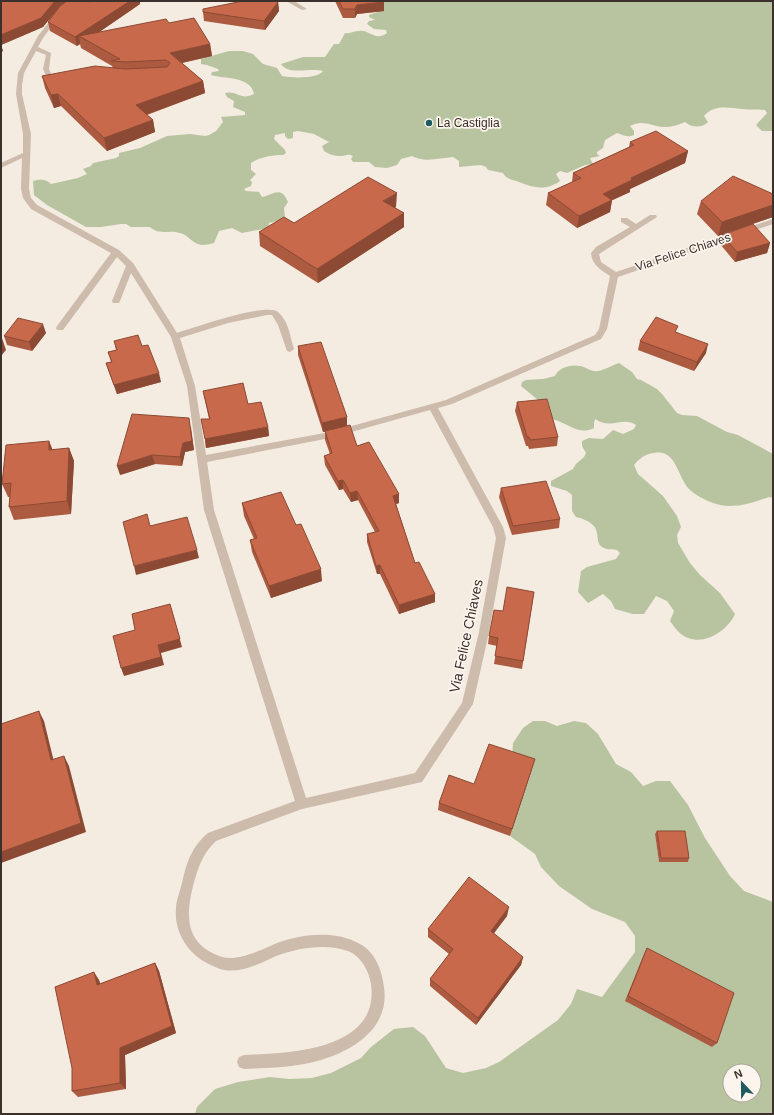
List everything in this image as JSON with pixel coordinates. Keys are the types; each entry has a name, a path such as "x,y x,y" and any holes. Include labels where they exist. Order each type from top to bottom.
{"street":[{"path":"75,1 59,13 40,37 21,73 19,85 27,134 25,189 28,198 34,206 116,252 130,265 175,337 191,386 209,510 302,804"},
{"path":"289,1 304,9"},
{"path":"34,48 49,54 46,70 49,77 65,79"},
{"path":"1,166 26,153"},
{"path":"202,459 330,435 433,407 449,402 598,337 603,329 613,278 615,275 599,265 595,258 595,253 599,249 653,217"},
{"path":"624,220 636,227"},
{"name":"Via Felice Chiaves","path":"615,275 773,221"},
{"path":"60,328 116,252"},
{"path":"116,301 130,265"},
{"path":"175,337 245,316 268,312 273,313 280,319 290,349"},
{"name":"Via Felice Chiaves","path":"244,1062 311,1056 347,1042 364,1032 374,1018 380,999 374,967 363,953 348,945 328,941 306,943 285,948 246,962 224,964 206,955 195,947 185,932 180,915 183,899 196,856 202,845 212,837 302,804 418,778 467,704 484,632 501,538 498,527 433,407"}],"green space":[{"name":"La Castiglia","path":"378,1 773,1 773,131 762,131 756,125 767,113 765,110 727,108 717,108 708,112 704,116 708,122 700,126 694,126 685,122 667,127 643,123 634,124 630,126 634,131 634,135 628,136 617,133 605,140 603,148 597,152 600,156 590,158 593,164 585,165 567,173 560,171 556,174 560,181 550,186 540,188 512,180 506,177 503,173 488,170 486,167 481,165 459,167 459,161 453,157 427,160 412,156 401,159 397,165 387,168 375,167 369,162 353,162 351,159 353,156 351,155 338,156 324,151 322,146 329,142 314,134 298,131 293,132 293,138 288,139 285,136 285,133 275,135 274,139 286,153 283,155 262,158 251,163 251,170 256,174 250,180 252,182 251,186 244,189 246,191 259,192 262,197 276,192 283,194 288,202 284,208 285,219 269,223 268,228 242,233 232,228 219,231 214,243 205,245 196,243 180,233 161,232 150,227 131,227 126,224 121,224 101,227 86,227 47,205 34,195 33,181 43,180 51,184 78,178 87,174 83,169 91,166 93,163 116,158 119,156 119,153 140,148 167,136 190,134 205,136 209,135 216,131 223,122 221,117 245,115 245,112 233,107 234,101 227,97 225,93 229,92 242,96 250,96 254,94 252,88 243,81 211,75 212,72 219,71 218,69 201,64 201,59 229,51 243,51 253,54 263,64 277,68 282,76 310,77 320,74 323,71 289,70 281,64 303,57 325,57 334,44 339,44 345,33 363,31 379,36 387,33 386,30 374,29 367,24 369,21 375,20 369,17 369,15 383,10"},
{"path":"619,363 632,372 637,379 657,389 677,413 682,415 697,416 727,432 738,435 773,454 773,498 769,497 734,506 713,503 694,493 685,484 676,465 667,455 662,453 648,454 634,465 638,474 663,496 677,516 681,527 677,535 678,543 690,563 700,575 720,593 735,614 732,620 722,630 709,638 695,640 683,635 670,621 674,611 667,601 656,596 644,614 633,614 615,609 611,601 603,594 588,603 578,592 581,571 587,567 616,559 620,553 617,550 606,549 600,545 598,542 596,529 592,524 586,520 576,517 572,511 572,495 567,491 551,486 551,481 573,469 584,457 586,453 582,446 582,441 589,438 603,439 613,430 623,434 634,429 636,425 627,422 606,423 595,419 594,428 587,430 576,429 560,422 548,419 538,400 521,386 522,382 526,380 543,379 555,376 559,371 569,366 580,366 593,371 598,371"},
{"path":"533,721 545,721 557,726 574,721 586,723 598,734 616,764 631,772 643,786 656,781 670,781 688,805 705,838 730,876 744,891 773,902 773,1114 195,1114 197,1107 215,1089 238,1082 270,1077 289,1079 312,1078 331,1073 361,1058 371,1047 394,1029 413,1027 425,1036 446,1068 463,1073 486,1068 499,1062 558,1020 571,1004 577,989 602,997 635,952 635,936 625,922 592,909 559,886 541,867 535,854 510,836 533,767 512,759 513,743 523,728","holes":["655,834 687,862 659,862"]}],"building":[{"path":"1,1 55,1 41,18 1,35"},
{"path":"67,1 130,1 75,37 48,22 60,6"},
{"path":"243,1 278,2 264,21 203,12 203,9"},
{"path":"339,1 384,2 357,5 355,9 343,9"},
{"path":"194,18 210,44 170,53 203,81 136,105 153,120 104,138 58,94 51,95 42,76 95,66 125,69 167,67 170,63 166,60 125,62 111,61 120,59 79,36 166,19 169,23"},
{"path":"656,131 688,151 631,178 632,180 603,194 612,200 579,216 548,193 581,178 573,173 634,145 630,142"},
{"path":"733,176 773,194 773,205 722,222 701,201"},
{"path":"368,177 397,193 383,201 404,213 317,269 259,232 284,217 294,223"},
{"path":"753,224 770,243 737,252 722,235"},
{"path":"656,317 678,326 675,332 708,344 697,362 640,341"},
{"path":"18,318 43,324 29,342 4,336"},
{"path":"138,335 142,346 148,345 159,373 114,385 106,363 112,362 108,352 117,350 114,341"},
{"path":"321,342 347,417 322,423 298,346"},
{"path":"243,383 248,404 261,402 268,427 205,439 201,419 210,419 203,391"},
{"path":"547,399 558,437 530,440 529,437 527,437 517,402"},
{"path":"132,414 189,418 192,441 183,443 180,457 152,455 117,466"},
{"path":"350,425 357,446 369,442 399,494 393,496 415,563 419,562 435,594 399,605 380,565 376,566 367,534 379,531 357,491 350,493 343,480 338,481 324,456 332,453 325,431"},
{"path":"49,441 49,450 69,448 67,501 9,507 11,483 2,484 6,445"},
{"path":"546,481 560,519 513,526 501,488"},
{"path":"281,492 296,525 301,524 321,569 269,586 250,540 257,538 242,503"},
{"path":"147,514 150,526 187,517 197,550 134,566 123,522"},
{"path":"507,587 534,592 523,661 495,656 498,638 489,636 494,610 503,611"},
{"path":"170,604 180,639 158,645 161,657 121,668 113,636 135,630 132,614"},
{"path":"39,711 51,760 64,756 81,823 1,852 1,724"},
{"path":"489,744 535,759 512,829 439,803 449,775 474,784"},
{"path":"657,831 685,831 689,858 661,858"},
{"path":"469,877 509,907 491,931 523,957 478,1018 430,979 453,949 428,929"},
{"path":"647,948 734,993 717,1043 628,996"},
{"path":"155,963 172,1026 120,1048 120,1083 72,1091 72,1068 55,987 94,972 97,985"}],"place":[{"name":"La Castiglia","path":"429,123"}]}
